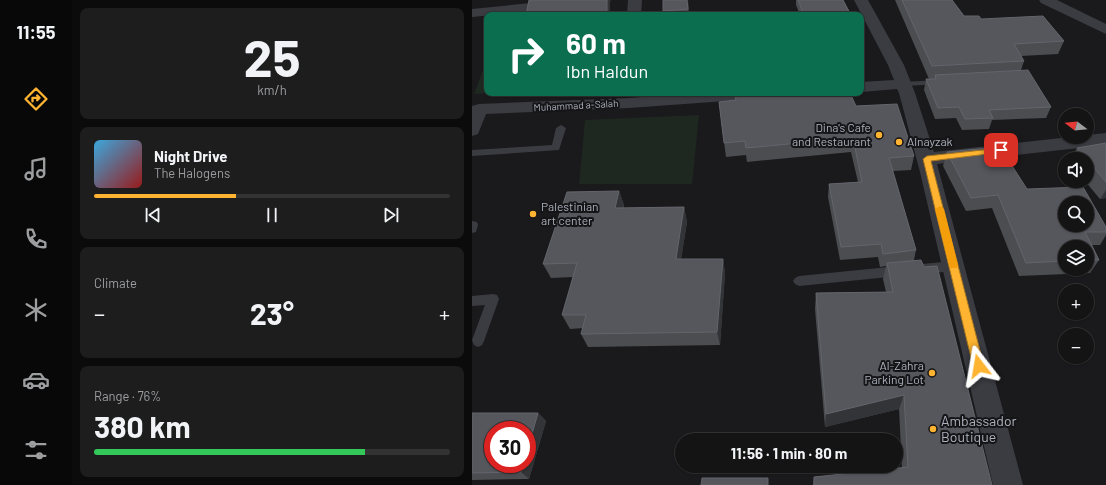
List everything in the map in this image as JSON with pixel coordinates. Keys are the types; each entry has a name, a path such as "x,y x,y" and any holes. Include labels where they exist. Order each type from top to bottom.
{"street":[{"path":"491,12 604,0"},
{"path":"634,12 635,0"},
{"path":"861,0 896,65 927,159 1008,485"},
{"path":"1046,0 1106,30"},
{"path":"472,14 484,13"},
{"path":"864,87 903,84"},
{"name":"Muhammad a-Salah","path":"472,130 479,109 629,98 685,96"},
{"path":"927,159 1106,138"}],"lane":[{"path":"903,84 951,81"},
{"path":"472,153 556,148 561,128"},
{"path":"798,281 954,266"},
{"path":"472,301 493,299 478,341"}],"shaded area":[{"path":"484,67 484,93 474,94"},
{"path":"699,115 692,184 579,184 585,120"}],"building":[{"path":"529,0 607,0 607,12 527,12"},
{"path":"663,0 687,0 688,9 663,11"},
{"path":"798,0 843,0 849,12 803,12"},
{"path":"902,0 952,0 964,16 979,16 981,19 1043,16 1064,41 1014,44 1024,61 932,66"},
{"path":"1028,70 1051,107 989,110 993,118 965,119 959,107 938,108 926,79 936,79 935,75"},
{"path":"735,96 851,96 856,106 897,104 914,156 889,158 916,250 883,254 881,244 841,247 829,184 862,182 853,138 746,148 745,141 724,143 719,102 736,100"},
{"path":"1106,143 1106,182 1094,168 1094,152 1080,152 1077,148"},
{"path":"1000,147 1027,189 1084,188 1088,196 1058,196 1058,232 1085,232 1089,240 1058,240 1058,261 1026,263 998,195 971,198 947,152"},
{"path":"619,191 615,208 684,207 676,259 723,259 717,332 581,334 586,315 562,315 577,263 543,264 567,192"},
{"path":"1094,206 1106,227 1106,232 1094,232"},
{"path":"1094,250 1099,260 1094,260"},
{"path":"921,260 924,267 937,266 992,485 814,485 814,477 852,473 903,473 903,468 908,467 904,395 826,414 816,293 893,292 887,263"},
{"path":"472,413 538,413 536,421 484,421 484,473 472,473"},
{"path":"702,478 768,478 768,485 701,485"}],"slow traffic":[{"path":"940,209 954,265"}],"place":[{"name":"Dina's Cafe and Restaurant","path":"879,135"},
{"name":"Alnayzak","path":"899,142"},
{"name":"Palestinian art center","path":"533,214"},
{"name":"Al-Zahra Parking Lot","path":"932,373"},
{"name":"Ambassador Boutique","path":"933,429"}],"route":[{"path":"979,366 927,159 1001,150"}]}
